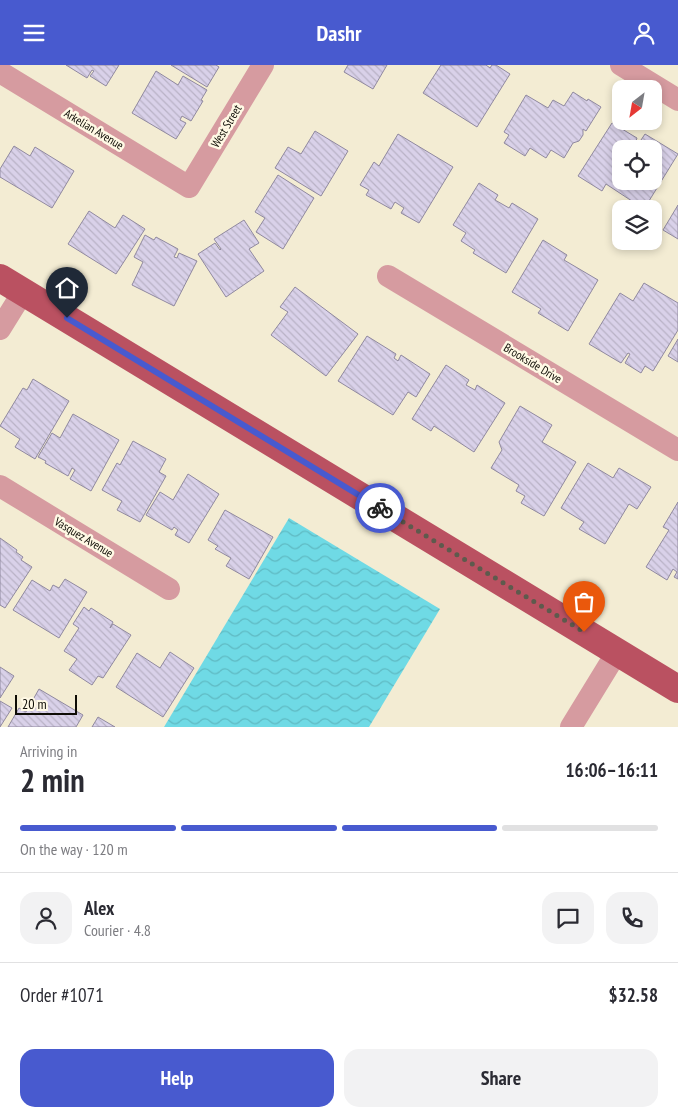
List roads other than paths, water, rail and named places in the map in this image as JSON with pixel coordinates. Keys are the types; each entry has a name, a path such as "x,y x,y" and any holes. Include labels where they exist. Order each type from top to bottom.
{"main road":[{"path":"0,278 617,652 677,685"}],"street":[{"name":"West Street","path":"189,187 263,65"},
{"path":"621,65 678,100"},
{"name":"Arkelian Avenue","path":"0,72 189,187"},
{"name":"Brookside Drive","path":"388,276 678,450"},
{"path":"0,329 23,292"},
{"name":"Vasquez Avenue","path":"0,485 169,589"},
{"path":"571,727 617,652"}],"water":[{"path":"289,518 440,609 369,727 164,727"}]}
